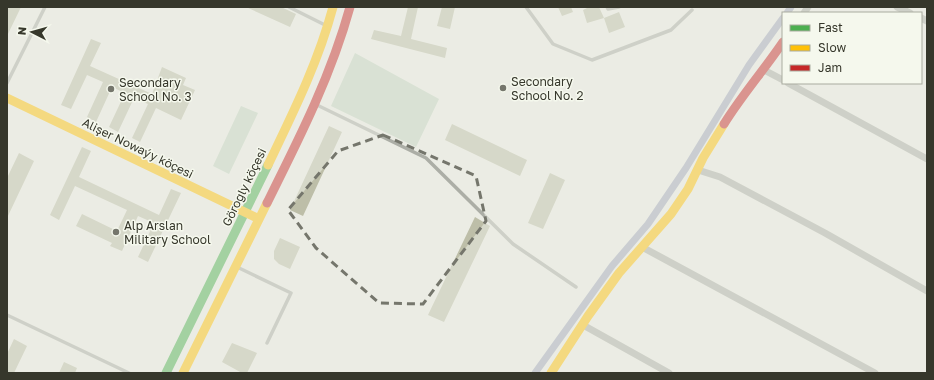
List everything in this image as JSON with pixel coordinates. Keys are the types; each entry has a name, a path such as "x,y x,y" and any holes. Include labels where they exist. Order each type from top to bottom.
{"main road":[{"name":"Görogly köçesi","path":"166,373 246,213 302,96 324,41 333,7"},
{"path":"184,373 316,104 340,43 350,7"},
{"path":"551,373 619,273 671,214 688,189 703,158 735,106 764,70 782,43"},
{"name":"Alişer Nowaýy köçesi","path":"7,98 259,219"}],"street":[{"path":"897,7 908,12"},
{"path":"764,70 782,79"},
{"path":"790,84 927,159"},
{"path":"698,170 720,177 825,233 927,291"},
{"path":"642,247 875,373"},
{"path":"583,325 669,373"}],"lane":[{"path":"7,83 45,7"},
{"path":"289,7 328,26"},
{"path":"526,7 553,44 592,60 671,30 692,10"},
{"path":"607,7 608,10 619,7"},
{"path":"316,104 426,158 513,244 576,287"},
{"path":"236,267 291,293 266,343"},
{"path":"7,315 129,373"}],"highlighted area":[{"path":"383,135 476,176 486,221 423,304 379,303 316,248 288,210 338,151"}],"green space":[{"path":"355,53 439,99 416,147 331,106"},
{"path":"241,106 258,113 229,174 213,166"}],"building":[{"path":"7,7 21,7 7,36"},
{"path":"246,7 281,7 296,14 290,27"},
{"path":"408,7 418,7 411,39 447,48 445,58 371,39 374,30 401,36"},
{"path":"442,7 455,7 450,29 437,26"},
{"path":"558,7 571,7 573,12 562,16"},
{"path":"589,7 599,7 604,18 587,23 583,10"},
{"path":"619,12 625,27 609,33 604,18"},
{"path":"91,39 101,43 90,66 152,94 162,67 186,78 183,85 195,90 181,120 156,108 140,142 132,138 148,104 134,98 118,132 109,127 125,93 112,87 96,122 87,117 103,82 87,75 71,109 61,105"},
{"path":"452,124 527,160 520,176 445,140"},
{"path":"329,126 342,132 303,216 290,210"},
{"path":"82,147 91,151 79,177 159,215 171,189 181,193 148,262 138,257 154,223 138,216 122,251 110,246 112,243 76,226 82,214 117,231 127,210 75,186 59,220 50,215"},
{"path":"19,153 34,161 7,218 7,178"},
{"path":"550,173 565,180 543,229 528,223"},
{"path":"475,217 490,226 444,322 428,315"},
{"path":"280,238 300,247 290,269 279,264 274,259 274,251"},
{"path":"14,339 27,346 14,373 7,373 7,354"},
{"path":"232,343 257,353 247,373 242,373 222,362"},
{"path":"64,362 77,368 75,373 59,373"}],"waterway":[{"path":"788,12 791,7"},
{"path":"535,373 612,266 648,224 686,168 749,65 782,19"}],"traffic: fast":[{"path":"166,373 268,165"}],"traffic: slow":[{"path":"268,165 296,107 320,48 333,7"},
{"path":"7,98 259,219"},
{"path":"551,373 588,316 619,273 671,214 688,189 703,158 724,124"},
{"path":"183,373 267,203"}],"traffic: jam":[{"path":"267,203 324,82 334,58 350,7"},
{"path":"724,124 782,43"}],"place":[{"name":"Secondary School No. 2","path":"503,88"},
{"name":"Secondary School No. 3","path":"111,89"},
{"name":"Alp Arslan Military School","path":"116,232"}]}
